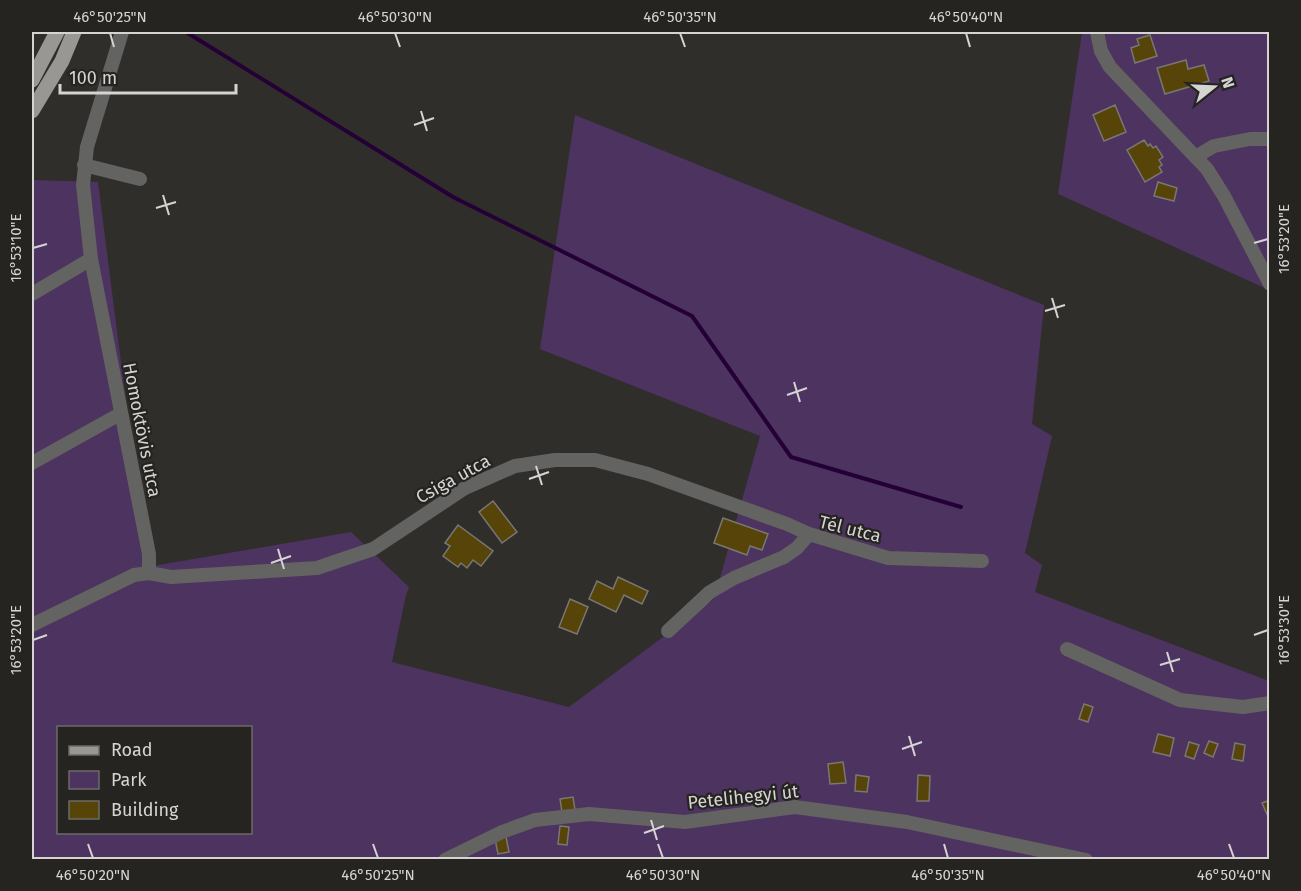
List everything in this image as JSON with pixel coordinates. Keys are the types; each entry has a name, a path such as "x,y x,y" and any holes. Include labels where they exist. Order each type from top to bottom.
{"main road":[{"path":"32,80 57,32"},
{"path":"32,111 62,61 74,32"}],"street":[{"name":"Homoktövis utca","path":"122,32 87,147 82,185 91,260 149,554 149,573"},
{"path":"1097,32 1101,51 1110,68 1197,156 1224,196 1269,284"},
{"path":"1197,156 1214,146 1269,139"},
{"path":"84,165 140,179"},
{"path":"32,294 91,260"},
{"path":"32,464 120,414"},
{"name":"Csiga utca","path":"149,573 171,577 317,568 373,549 475,484 514,466 555,460 595,460 648,474 809,534"},
{"name":"Tél utca","path":"668,631 710,592 734,578 784,557 797,548 809,534 888,558 982,561"},
{"path":"32,625 134,575 149,573"},
{"path":"1067,649 1180,700 1243,707 1269,703"},
{"name":"Petelihegyi út","path":"445,860 502,832 535,820 589,814 685,822 795,807 907,822 1086,860"}],"green space":[{"path":"1082,32 1269,32 1269,290 1058,194"},
{"path":"575,115 1044,305 1032,424 1052,436 1025,553 1042,565 1035,592 1269,681 1269,859 32,860 32,180 98,182 147,567 351,532 409,587 392,662 569,707 714,599 760,436 540,349"}],"building":[{"path":"1150,35 1157,56 1135,63 1131,48 1139,45 1137,39"},
{"path":"1186,60 1188,69 1204,65 1209,81 1165,94 1157,68"},
{"path":"1115,105 1126,132 1104,141 1093,115"},
{"path":"1144,140 1148,146 1150,144 1153,148 1156,146 1163,157 1159,160 1162,172 1145,182 1127,150"},
{"path":"1158,182 1177,188 1174,201 1154,196"},
{"path":"493,501 517,532 502,543 479,512"},
{"path":"723,518 768,534 762,550 750,546 747,555 714,543"},
{"path":"458,525 493,551 481,566 473,560 467,568 461,563 458,567 443,556 450,546 445,543"},
{"path":"618,577 648,591 642,604 624,595 616,612 589,599 597,581 613,589"},
{"path":"570,599 588,607 577,634 559,627"},
{"path":"1084,704 1093,707 1088,722 1079,719"},
{"path":"1158,734 1174,738 1170,756 1153,752"},
{"path":"1209,741 1218,744 1213,757 1204,753"},
{"path":"1189,742 1199,745 1194,759 1185,756"},
{"path":"1235,743 1245,745 1243,761 1232,759"},
{"path":"843,762 846,783 830,784 828,764"},
{"path":"856,775 869,777 867,792 855,791"},
{"path":"918,775 930,776 929,801 917,801"},
{"path":"573,797 575,810 562,812 560,799"},
{"path":"1270,800 1270,821 1262,803"},
{"path":"560,826 569,827 567,845 558,844"},
{"path":"506,837 509,852 498,854 495,839"}],"waterway":[{"path":"186,32 453,197 692,316 791,457 961,507"}]}
